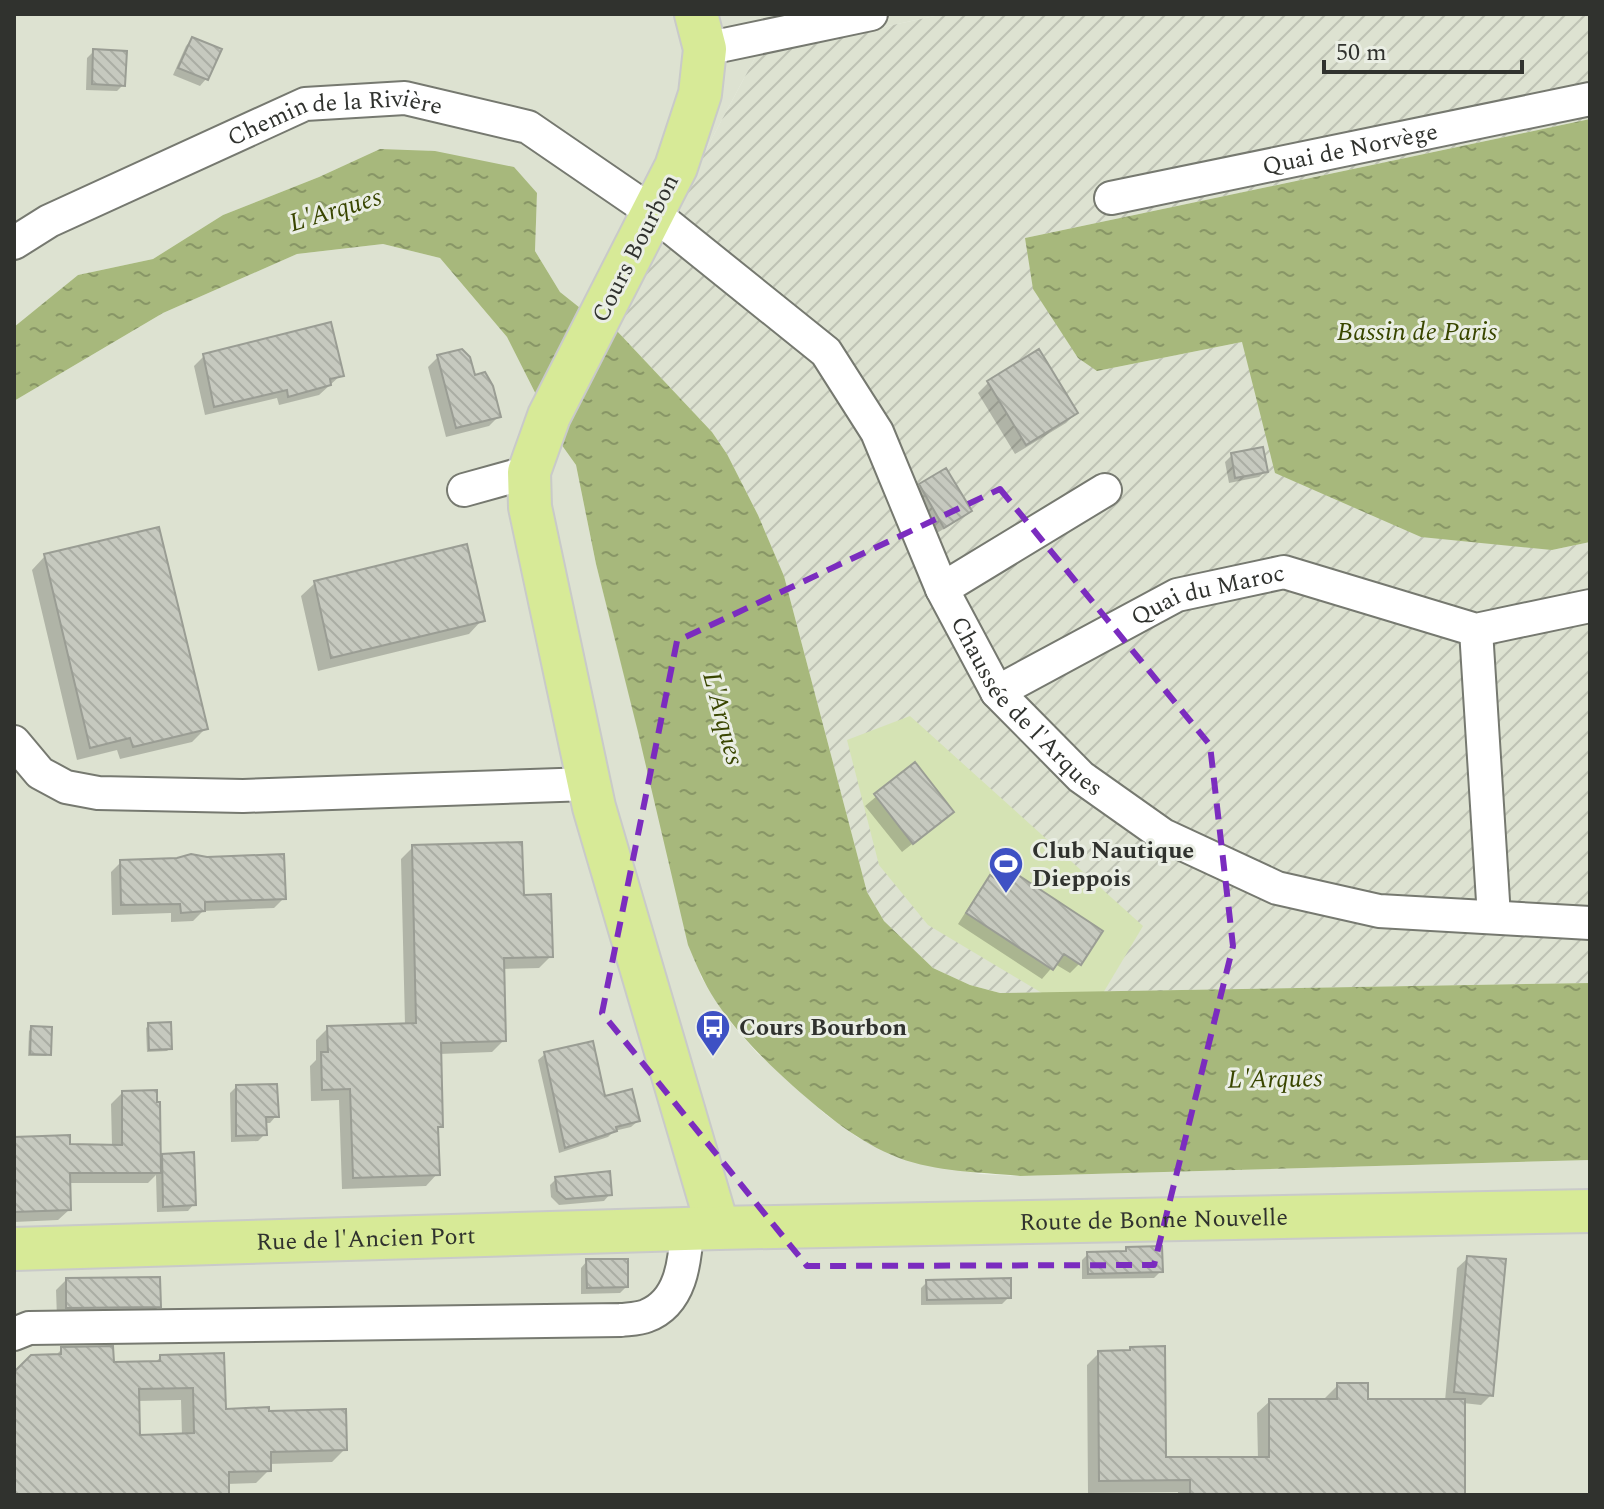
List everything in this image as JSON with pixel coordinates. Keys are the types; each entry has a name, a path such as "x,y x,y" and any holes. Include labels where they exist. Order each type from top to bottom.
{"main road":[{"name":"Cours Bourbon","path":"700,31 700,94 676,167 549,416 529,472 530,507 594,807 702,1229"},
{"name":"Route de Bonne Nouvelle","path":"702,1229 1590,1211"},
{"name":"Rue de l'Ancien Port","path":"14,1249 702,1229"}],"street":[{"path":"700,31 871,14"},
{"name":"Chemin de la Rivière","path":"14,243 49,221 305,104 405,98 528,127 652,212"},
{"name":"Quai de Norvège","path":"1111,198 1590,99"},
{"name":"Chaussée de l'Arques","path":"652,212 826,352 877,432 942,589 997,692 1081,777 1163,835 1277,888 1379,911 1590,923"},
{"path":"464,490 529,472"},
{"path":"942,589 1105,490"},
{"name":"Quai du Maroc","path":"997,692 1177,595 1284,572 1476,630 1590,606"},
{"path":"1476,630 1494,917"},
{"path":"14,742 40,773 66,787 98,793 243,796 589,784"},
{"path":"14,1334 29,1328 621,1320 645,1317 663,1306 672,1295 702,1229"}],"highlighted area":[{"path":"1000,489 1210,745 1233,946 1154,1265 807,1266 602,1013 677,641"}],"shaded area":[{"path":"14,14 944,14 757,54 609,331 560,292 535,251 537,193 380,149 223,215 153,259 78,275 14,327"},
{"path":"944,14 1590,14 1590,119 1025,238 1097,371 1242,342 1552,550 1590,542 1590,983 1000,993 970,985 933,968 884,921 867,892 784,576 758,515 727,454 712,432 617,331 609,331 757,54"},
{"path":"383,244 440,258 507,337 561,444 576,465 596,564 701,977 731,1023 757,1053 825,1114 857,1137 899,1158 980,1174 1020,1176 1590,1160 1590,1495 14,1495 14,401 163,313 297,254"},
{"name":"Club Nautique Dieppois","path":"910,716 1143,926 1087,1020 928,925 879,865 847,740"}],"water":[{"name":"Bassin de Paris","path":"1590,119 1590,542 1552,550 1421,537 1275,473 1242,342 1097,371 1078,358 1033,289 1025,238"},
{"name":"L'Arques","path":"380,149 435,151 514,167 537,193 535,251 560,292 609,331 617,331 712,432 727,454 784,576 867,892 884,921 933,968 970,985 1000,993 1590,983 1590,1160 1020,1176 913,1163 884,1152 856,1136 818,1107 742,1035 715,1000 697,966 688,945 596,564 576,465 561,444 507,337 440,258 383,244 297,254 163,313 14,401 14,327 78,275 153,259 223,215"}],"building":[{"path":"192,37 222,49 208,80 178,68"},
{"path":"93,49 127,51 125,86 92,84"},
{"path":"331,322 344,376 330,379 331,385 288,397 287,390 214,407 203,354"},
{"path":"462,349 470,357 475,375 485,372 493,386 501,417 456,428 437,355"},
{"path":"1039,349 1078,413 1026,445 987,381"},
{"path":"1263,447 1268,472 1235,478 1231,453"},
{"path":"946,468 972,511 944,528 919,484"},
{"path":"159,527 208,729 133,747 130,738 90,748 44,554"},
{"path":"467,544 485,621 331,658 314,581"},
{"path":"915,762 954,812 913,844 874,794"},
{"path":"522,842 524,895 551,894 553,957 504,958 506,1041 441,1043 443,1127 438,1127 440,1175 353,1178 350,1089 322,1090 321,1052 328,1052 327,1026 416,1023 412,845"},
{"path":"191,854 207,857 284,854 286,899 205,902 205,911 181,913 180,904 121,905 120,860 177,858"},
{"path":"1012,871 1103,931 1081,965 1064,954 1053,970 966,913 990,875 1003,884"},
{"path":"171,1022 172,1049 149,1050 148,1023"},
{"path":"31,1026 52,1027 51,1055 30,1054"},
{"path":"593,1041 605,1096 632,1089 640,1121 616,1127 617,1131 565,1148 544,1052"},
{"path":"277,1084 279,1117 266,1117 267,1135 236,1136 236,1085"},
{"path":"157,1090 157,1102 160,1102 161,1173 70,1173 71,1210 14,1212 14,1137 70,1135 70,1144 122,1145 122,1091"},
{"path":"194,1152 196,1205 163,1207 162,1154"},
{"path":"610,1171 612,1195 566,1199 557,1191 555,1177"},
{"path":"1162,1246 1163,1272 1088,1274 1087,1252"},
{"path":"1467,1256 1506,1259 1493,1396 1454,1392"},
{"path":"586,1259 628,1259 628,1287 587,1288"},
{"path":"160,1277 161,1307 66,1308 66,1278"},
{"path":"1011,1278 1011,1298 927,1300 926,1280"},
{"path":"113,1346 114,1362 160,1361 160,1355 224,1353 226,1409 346,1409 347,1450 271,1452 271,1471 229,1472 229,1494 14,1495 14,1372 31,1355 61,1354 61,1347","holes":["193,1388 194,1433 140,1435 139,1389"]},
{"path":"1165,1346 1166,1457 1269,1457 1269,1399 1337,1399 1337,1383 1368,1383 1368,1399 1465,1399 1465,1495 1190,1495 1190,1480 1099,1481 1098,1351"}],"place":[{"name":"Club Nautique Dieppois","path":"1006,895"},
{"name":"Cours Bourbon","path":"713,1058"}]}
